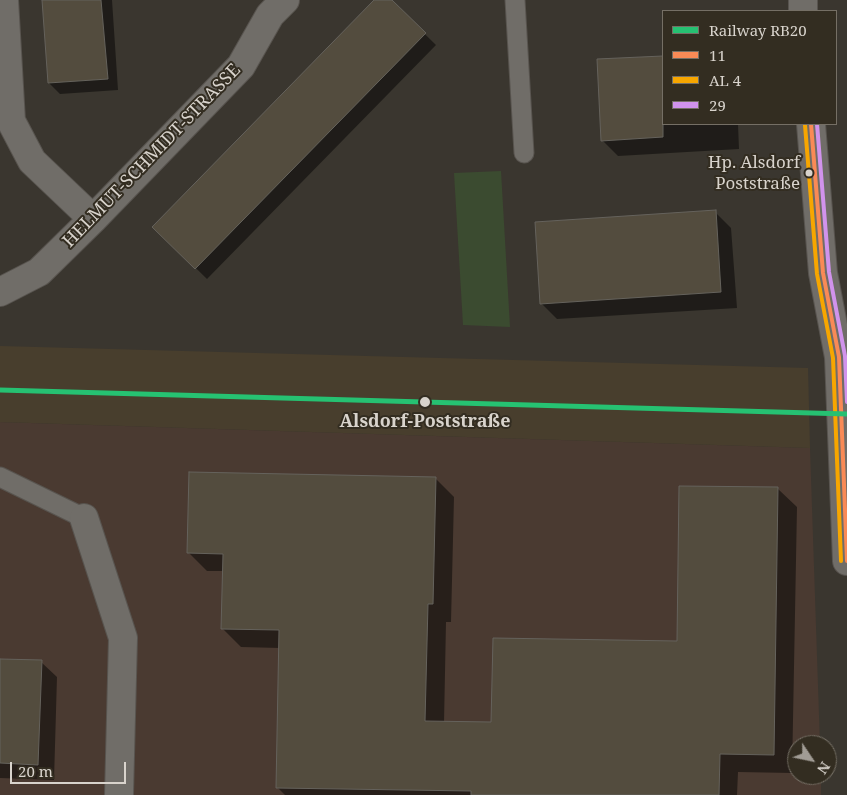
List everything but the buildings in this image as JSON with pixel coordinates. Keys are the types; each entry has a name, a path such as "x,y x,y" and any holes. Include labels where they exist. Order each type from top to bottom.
{"street":[{"path":"4,0 11,121 32,161 94,219"},
{"name":"HELMUT-SCHMIDT-STRASSE","path":"0,292 39,272 94,219 241,66 270,15 285,0"},
{"path":"811,125 823,273 840,357 847,561"},
{"path":"84,518 123,638 119,795"}],"lane":[{"path":"515,0 524,153"},
{"path":"0,477 84,518"}],"shaded area":[{"path":"0,346 808,368 810,448 0,422"},
{"path":"0,422 810,448 820,735 787,735 787,785 821,785 821,795 0,795"}],"green space":[{"path":"501,171 510,327 463,325 454,173"}],"rail line":[{"name":"RB20","path":"0,390 847,414"}],"transit line":[{"path":"805,125 817,274 833,358 841,561"},
{"name":"11","path":"811,125 823,273 839,357 847,561"},
{"name":"29","path":"817,125 829,272 845,356 847,402"}],"place":[{"name":"Hp. Alsdorf Poststraße","path":"809,173"},
{"name":"Alsdorf-Poststraße","path":"425,402"}]}
